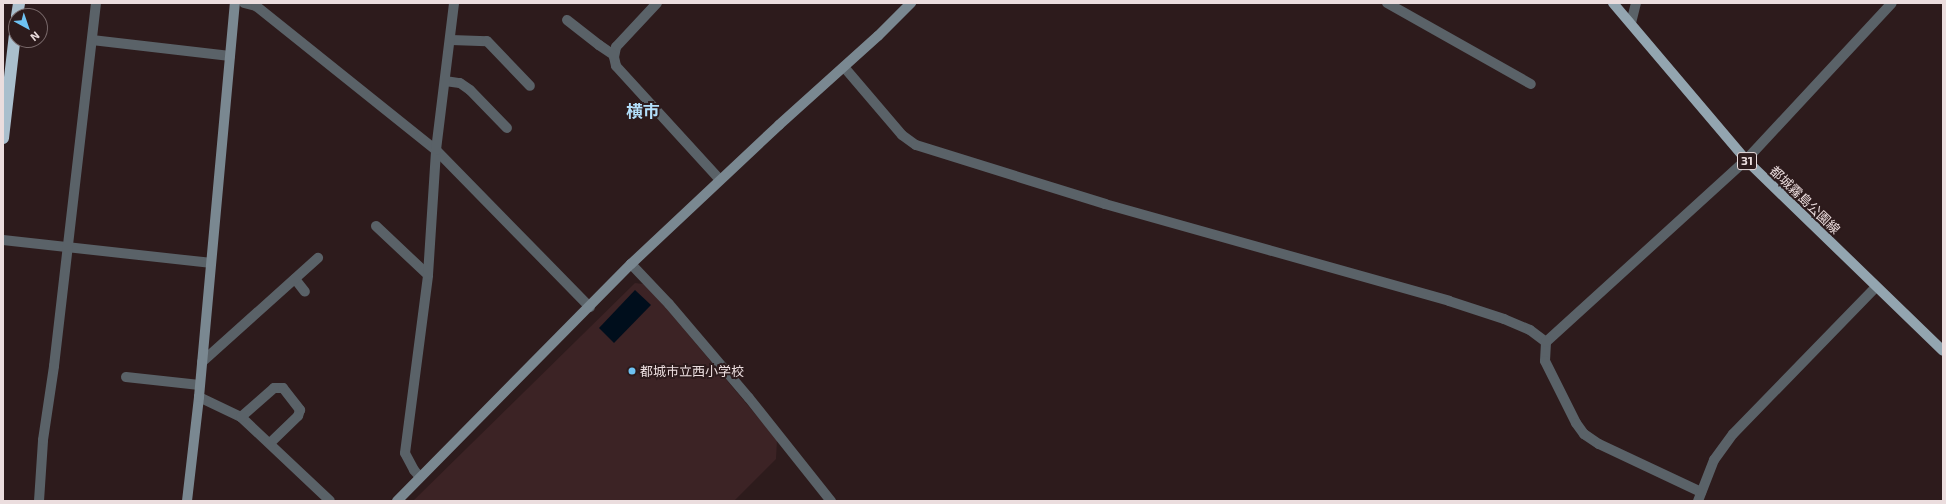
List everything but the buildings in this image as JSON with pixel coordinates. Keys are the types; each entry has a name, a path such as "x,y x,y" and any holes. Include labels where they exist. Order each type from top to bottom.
{"highway":[{"path":"3,138 13,48"}],"main road":[{"name":"都城霧島公園線","path":"1613,3 1746,160 1943,351"}],"street":[{"path":"39,501 43,440 68,247 96,3"},
{"path":"187,501 200,385 235,3"},
{"path":"244,3 256,6 436,150 590,307"},
{"path":"420,477 414,470 405,453 428,275 436,150 451,40 454,3"},
{"path":"657,3 616,47 614,55 616,66 720,180"},
{"path":"397,501 631,264 720,180 878,36 911,3"},
{"path":"1387,3 1531,84"},
{"path":"1631,23 1636,3"},
{"path":"1876,287 1732,434 1714,460 1699,496 1599,444 1584,434 1576,423 1545,361 1546,342 1746,160 1892,3"},
{"path":"567,20 614,55"},
{"path":"92,40 230,56"},
{"path":"451,40 487,41 530,86"},
{"path":"844,66 902,135 916,145 1106,204 1449,301 1504,319 1530,330 1546,342"},
{"path":"445,81 460,83 470,90 507,128"},
{"path":"376,226 428,275"},
{"path":"3,240 210,263"},
{"path":"202,362 318,258"},
{"path":"631,264 669,304 749,398 831,501"},
{"path":"295,279 306,292"},
{"path":"126,377 200,385"},
{"path":"241,417 274,388 283,388 300,410 298,416 270,443"},
{"path":"198,397 241,417 330,501"}],"shaded area":[{"name":"都城市立西小学校","path":"635,283 643,284 661,302 777,440 776,459 734,501 413,501"}],"water":[{"path":"635,290 651,305 614,343 599,328"}],"place":[{"name":"都城市立西小学校","path":"632,371"}],"district":[{"name":"横市","path":"643,111"}]}
